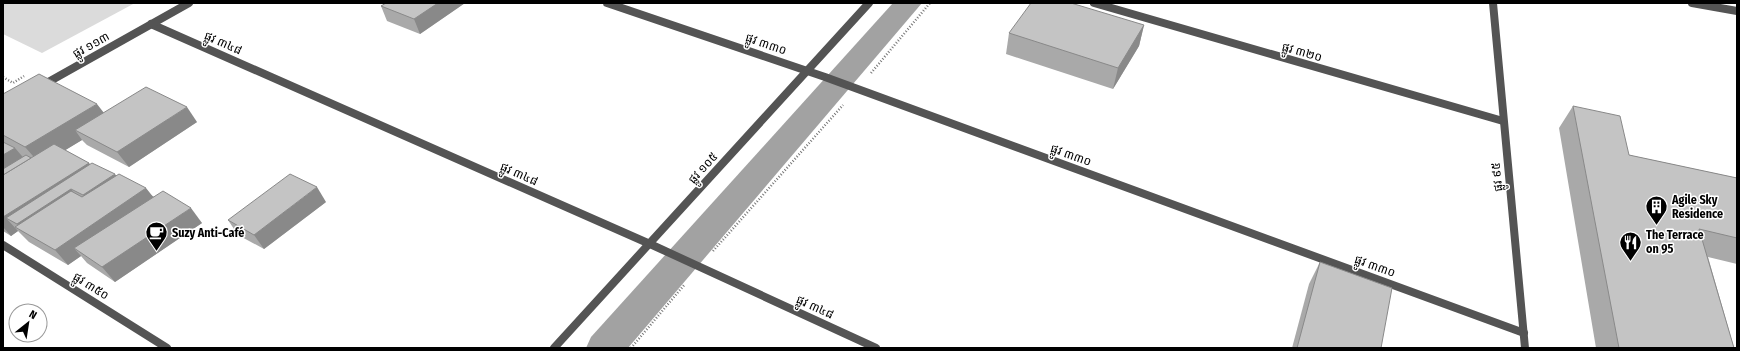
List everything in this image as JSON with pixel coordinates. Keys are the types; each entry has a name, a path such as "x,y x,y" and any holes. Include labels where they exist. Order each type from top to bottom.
{"street":[{"name":"ផ្លូវ ១១៣","path":"37,88 189,3"},
{"name":"ផ្លូវ ៣៣០","path":"607,3 825,77 1524,333"},
{"name":"ផ្លូវ ១០៥","path":"554,348 869,3"},
{"name":"ផ្លូវ ៣២០","path":"1094,3 1503,121"},
{"name":"ផ្លូវ ៩៥","path":"1493,3 1525,348"},
{"path":"1692,3 1737,11"},
{"name":"ផ្លូវ ៣៤៨","path":"151,24 650,244 876,348"},
{"name":"ផ្លូវ ៣៥០","path":"3,245 167,348"}],"path":[{"path":"631,348 930,3"}],"shaded area":[{"path":"3,3 135,3 42,53 3,34"}],"building":[{"path":"386,3 438,3 414,19 381,6"},
{"path":"1031,3 1071,3 1144,25 1118,68 1009,33"},
{"path":"39,74 97,104 25,147 3,135 3,94"},
{"path":"146,87 187,107 117,152 75,130"},
{"name":"Agile Sky Residence","path":"1573,106 1620,116 1629,155 1737,178 1737,238 1699,229 1734,348 1619,348"},
{"path":"3,142 15,148 3,155"},
{"path":"54,144 89,163 3,217 3,175"},
{"path":"26,155 31,158 3,175 3,169"},
{"path":"92,163 115,174 83,195 71,189 17,224 6,218"},
{"path":"119,174 146,188 55,250 15,227 71,191 82,197"},
{"path":"290,174 317,187 254,235 228,220"},
{"path":"163,191 191,208 102,267 74,248"},
{"path":"1320,262 1392,288 1381,348 1297,348"}],"waterway":[{"path":"605,348 908,3"}],"place":[{"name":"Agile Sky Residence","path":"1656,226"},
{"name":"Suzy Anti-Café","path":"157,252"},
{"name":"The Terrace on 95","path":"1630,262"}]}
